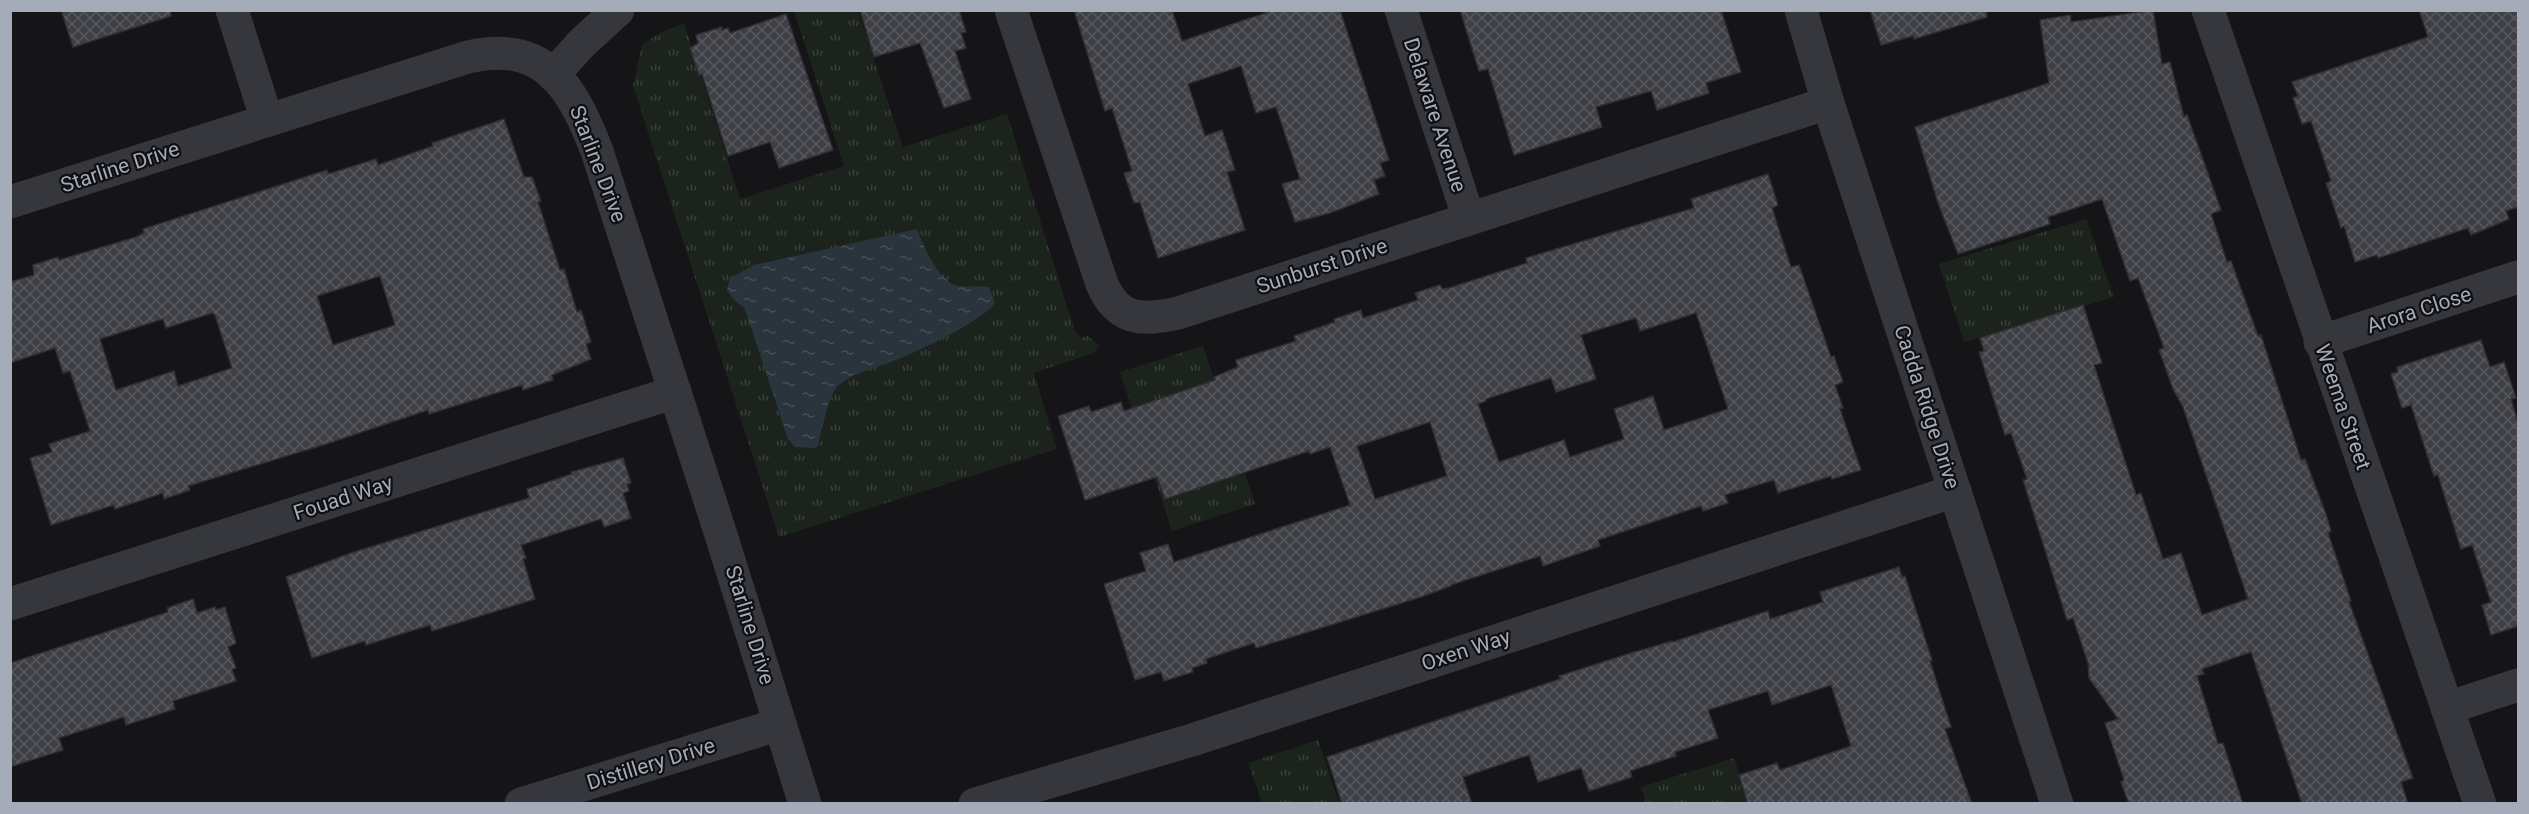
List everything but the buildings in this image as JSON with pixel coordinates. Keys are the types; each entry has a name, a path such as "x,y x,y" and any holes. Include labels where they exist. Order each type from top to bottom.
{"street":[{"path":"232,10 267,120"},
{"path":"553,75 582,43 618,10"},
{"name":"Sunburst Drive","path":"1011,10 1096,268 1109,298 1126,314 1145,318 1178,313 1828,103"},
{"name":"Delaware Avenue","path":"1401,10 1469,219"},
{"name":"Cadda Ridge Drive","path":"1801,10 1828,103 2057,804"},
{"name":"Weema Street","path":"2208,10 2480,804"},
{"name":"Starline Drive","path":"10,202 468,57 491,52 518,54 533,59 564,85 579,108 597,151 805,804"},
{"name":"Arora Close","path":"2320,342 2518,277"},
{"name":"Fouad Way","path":"10,604 675,392"},
{"name":"Oxen Way","path":"975,804 1192,740 1955,491"},
{"path":"2447,708 2518,685"},
{"name":"Distillery Drive","path":"521,804 780,724"}],"green space":[{"path":"794,11 858,11 903,147 1007,114 1074,329 1081,338 1088,336 1100,346 1093,353 1034,373 1057,449 779,537 633,86 642,45 660,33 684,23 740,199 844,166"},
{"path":"2086,219 2114,297 1964,342 1939,264"},
{"path":"1203,346 1255,504 1172,531 1120,372"},
{"path":"1318,740 1339,803 1262,803 1248,763"},
{"path":"1734,758 1749,803 1646,803 1641,787"}],"water":[{"path":"917,229 932,261 949,282 963,286 989,287 995,303 976,319 947,336 902,358 845,380 831,396 816,448 795,447 788,439 745,309 733,299 727,290 730,278 754,265"}]}
